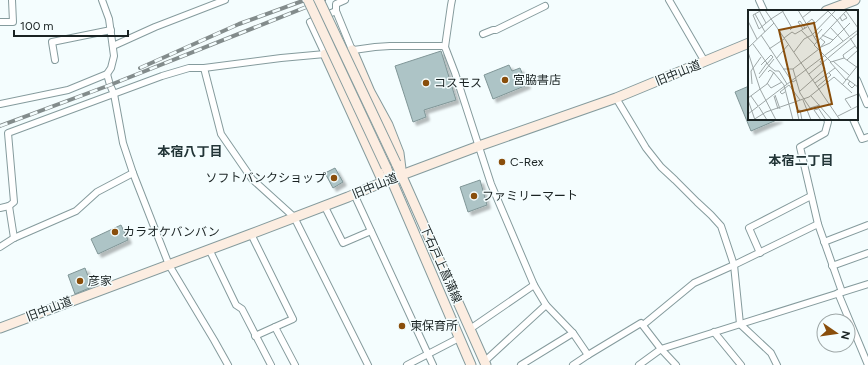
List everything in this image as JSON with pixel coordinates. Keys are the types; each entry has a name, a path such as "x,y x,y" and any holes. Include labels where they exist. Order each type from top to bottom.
{"main road":[{"name":"下石戸上菖蒲線","path":"308,0 386,168 387,180 470,365"},
{"name":"下石戸上菖蒲線","path":"319,0 396,162 486,363"},
{"path":"829,10 855,0"},
{"name":"旧中山道","path":"0,328 251,234 387,180 616,98 748,43"},
{"path":"352,50 370,92 388,125 399,153 401,175"},
{"path":"325,54 387,180"}],"street":[{"path":"0,22 13,22 12,0"},
{"path":"0,104 68,90 107,74 111,68 114,56 109,19 102,0"},
{"path":"113,46 155,27 225,0"},
{"path":"345,0 336,4 336,11 352,50"},
{"path":"452,0 445,47 455,73 491,184 534,285 546,305 573,333 585,356 587,365"},
{"path":"669,0 705,62"},
{"path":"759,0 764,10"},
{"path":"484,34 496,30 545,6"},
{"path":"325,54 310,22 336,11"},
{"path":"55,60 52,42 111,30"},
{"path":"0,208 10,206 14,202 8,133 162,76 189,68 204,68 390,46 445,47"},
{"path":"204,68 221,134 252,179 294,217 368,365"},
{"path":"107,74 114,94 123,144 132,173 169,265 228,365"},
{"path":"858,82 867,104"},
{"path":"616,98 646,148 661,167 721,226 734,265 740,324 770,353 777,365"},
{"path":"827,120 825,133 800,147 818,224 840,293 868,365"},
{"path":"853,120 862,139 868,137"},
{"path":"0,248 14,238 76,211 97,192 132,173"},
{"path":"354,194 433,365"},
{"path":"760,253 749,228 811,196"},
{"path":"10,206 14,238"},
{"path":"324,206 343,242 371,231"},
{"path":"573,365 585,356 640,323 642,325 694,283 760,253 818,224"},
{"path":"824,242 868,225"},
{"path":"251,234 293,319 255,336"},
{"path":"209,249 236,304 242,309 271,365"},
{"path":"832,266 868,253"},
{"path":"639,365 661,349 868,284"},
{"path":"470,329 534,285"},
{"path":"486,363 546,305"},
{"path":"642,325 676,365"},
{"path":"275,327 295,365"},
{"path":"714,332 741,365"},
{"path":"520,365 573,333"},
{"path":"407,365 459,338"}],"building":[{"name":"コスモス","path":"441,51 456,100 424,110 426,117 413,122 395,66"},
{"name":"宮脇書店","path":"509,65 512,71 520,68 527,85 493,99 484,75"},
{"path":"748,86 748,120 777,120 751,131 735,92"},
{"name":"ソフトバンクショップ","path":"335,168 343,182 333,188 325,173"},
{"name":"ファミリーマート","path":"480,180 487,205 468,212 460,187"},
{"name":"カラオケバンバン","path":"121,225 128,240 98,254 91,239"},
{"name":"彦家","path":"85,268 92,287 75,294 68,275"}],"railway":[{"path":"140,68 239,24 305,0"},
{"path":"0,126 110,85 324,0"}],"place":[{"name":"宮脇書店","path":"505,80"},
{"name":"コスモス","path":"426,83"},
{"name":"C-Rex","path":"502,162"},
{"name":"ソフトバンクショップ","path":"334,178"},
{"name":"ファミリーマート","path":"474,196"},
{"name":"カラオケバンバン","path":"115,232"},
{"name":"彦家","path":"80,281"},
{"name":"東保育所","path":"402,326"}],"district":[{"name":"本宿八丁目","path":"190,151"},
{"name":"本宿二丁目","path":"801,160"}]}
